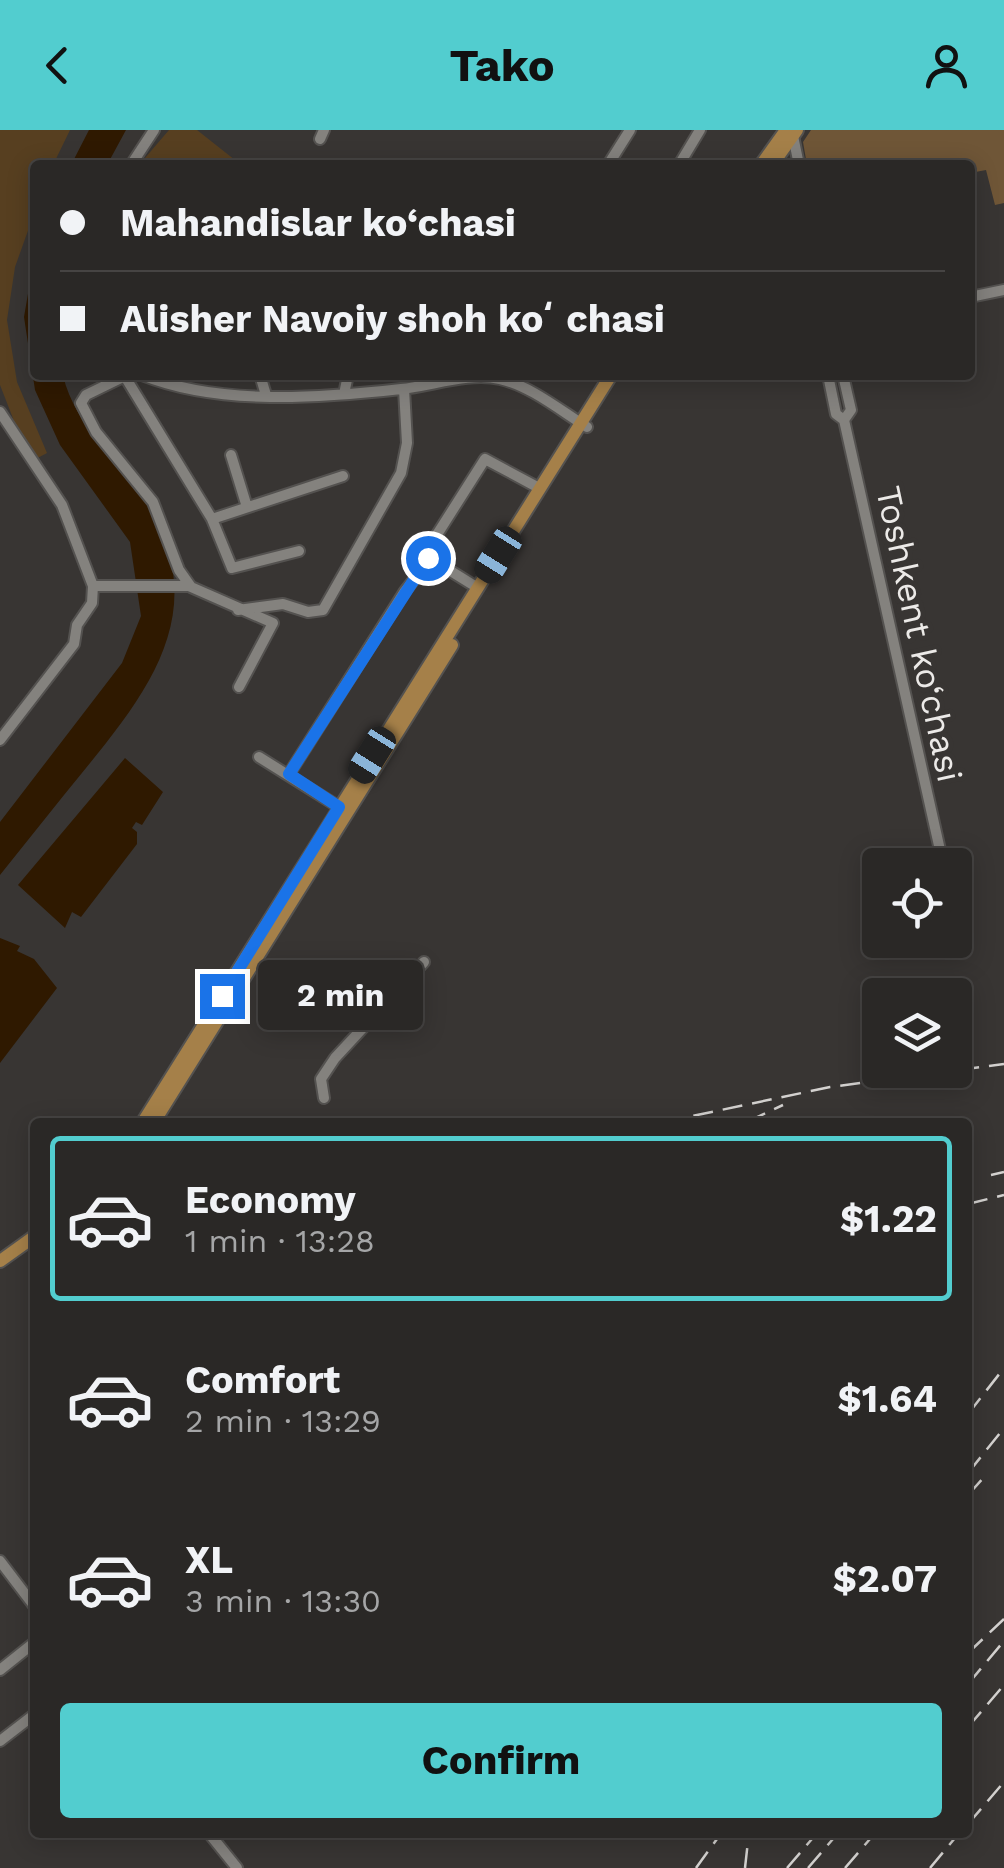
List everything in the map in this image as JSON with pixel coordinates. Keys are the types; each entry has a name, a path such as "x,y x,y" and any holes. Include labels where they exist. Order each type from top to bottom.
{"main road":[{"path":"766,160 792,132"},
{"path":"775,160 792,132"},
{"path":"156,1118 608,380"},
{"path":"146,1118 539,488 618,380"},
{"path":"0,1250 30,1229"},
{"path":"0,1261 30,1240"}],"street":[{"path":"133,160 154,130"},
{"path":"611,160 630,130"},
{"path":"683,160 700,130"},
{"path":"792,132 798,160"},
{"path":"975,296 1004,290"},
{"path":"116,380 86,396 83,410 152,502 178,570 190,586 273,623 239,686"},
{"path":"126,380 212,519 232,568 300,551"},
{"path":"161,380 266,396 404,389 448,380"},
{"path":"261,380 266,396"},
{"path":"344,394 347,380"},
{"path":"501,380 584,425"},
{"name":"Toshkent ko‘chasi","path":"829,380 836,414 844,420 940,848"},
{"name":"Toshkent ko‘chasi","path":"844,380 850,410 844,420"},
{"path":"238,610 282,604 308,612 323,610 401,473 407,444 404,389"},
{"path":"0,412 62,505 92,586 92,603 77,624 74,644 0,740"},
{"path":"231,455 247,507"},
{"path":"289,774 428,558 431,544 485,459 539,488"},
{"path":"212,519 343,476"},
{"path":"428,558 478,588"},
{"path":"92,586 190,586"},
{"path":"259,758 339,807"},
{"path":"324,1098 321,1080 334,1058 424,962"},
{"path":"0,1561 30,1600"},
{"path":"0,1670 30,1646"},
{"path":"0,1741 30,1718"},
{"path":"213,1838 236,1868"}],"shaded area":[{"path":"0,130 70,130 55,160 30,160 30,225 15,267 7,320 17,382 47,453 30,462 0,385"},
{"path":"89,130 126,130 110,160 74,160"},
{"path":"169,130 197,130 235,160 143,160"},
{"path":"811,130 1004,130 1004,203 995,205 986,170 975,172 975,160 806,160 803,142"},
{"path":"30,282 30,357 24,317"},
{"path":"33,380 65,380 78,412 150,508 167,545 174,581 173,614 164,647 132,708 0,875 0,822 122,663 141,616 130,542 60,445"},
{"path":"125,758 163,792 142,825 136,822 132,828 137,832 137,844 81,917 72,912 65,928 18,885"},
{"path":"0,938 20,946 17,951 34,959 57,988 0,1063"}],"railway":[{"path":"683,1118 830,1087 1004,1064"},
{"path":"755,1118 783,1105"},
{"path":"991,1175 1004,1172"},
{"path":"972,1203 1004,1195"},
{"path":"972,1409 1004,1368"},
{"path":"972,1468 1004,1428"},
{"path":"972,1491 985,1476"},
{"path":"972,1649 1004,1619"},
{"path":"972,1679 1004,1641"},
{"path":"972,1722 1004,1685"},
{"path":"972,1819 1004,1782"},
{"path":"696,1868 718,1838"},
{"path":"745,1868 748,1838"},
{"path":"787,1868 813,1838"},
{"path":"808,1868 834,1838"},
{"path":"845,1868 871,1838"},
{"path":"930,1868 955,1838"}],"route":[{"path":"222,996 339,807 289,774 428,558"}]}
